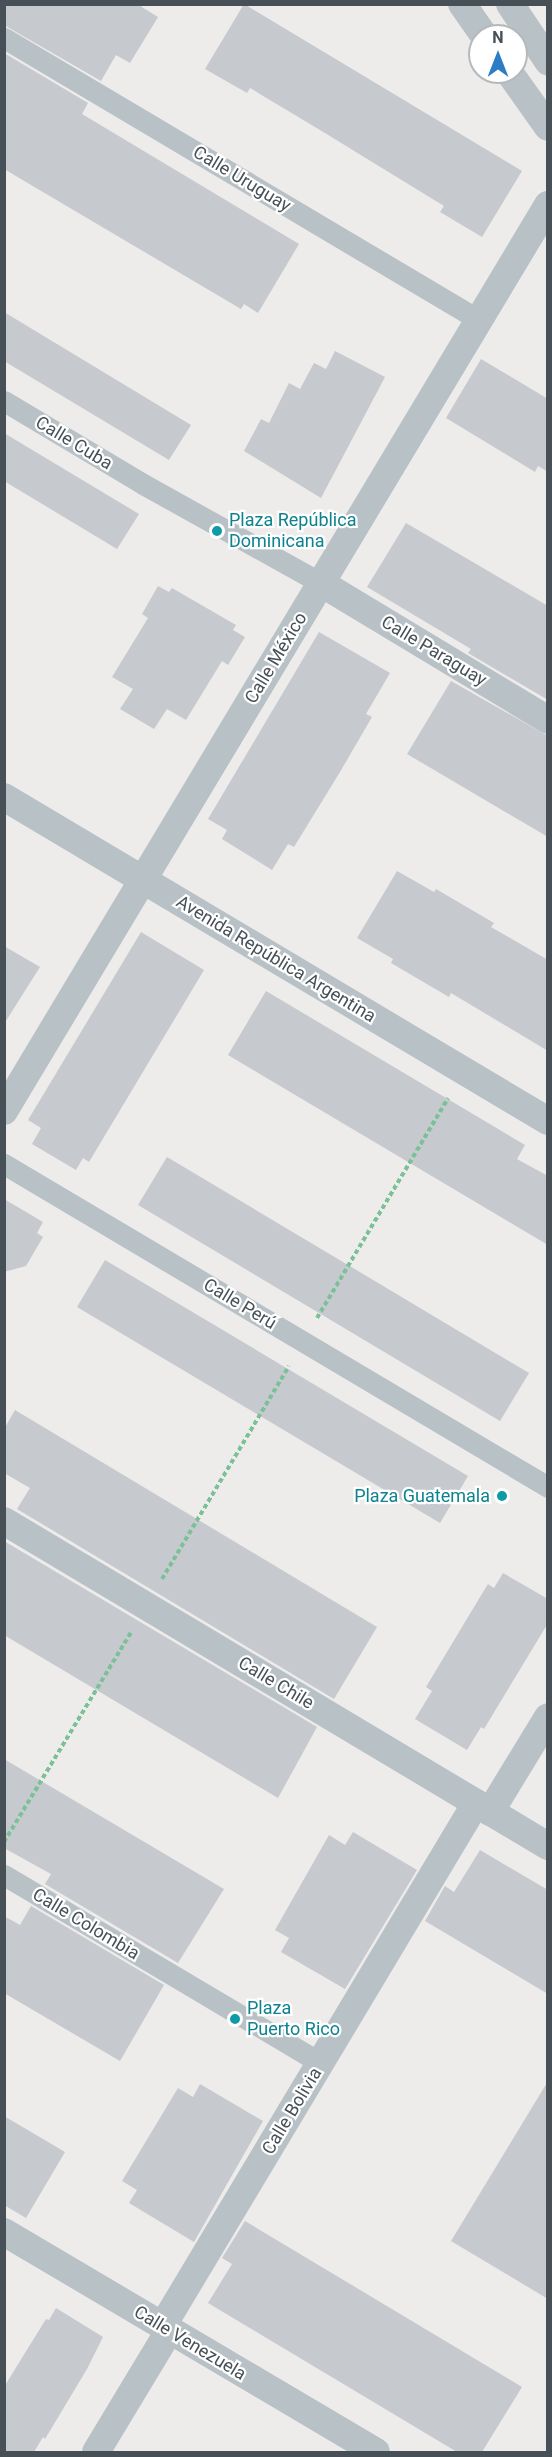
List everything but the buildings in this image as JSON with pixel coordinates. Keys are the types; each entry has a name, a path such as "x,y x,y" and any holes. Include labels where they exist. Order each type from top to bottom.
{"street":[{"path":"462,4 476,24"},
{"path":"510,4 548,61"},
{"name":"Calle Uruguay","path":"4,38 479,320"},
{"path":"518,84 548,127"},
{"name":"Calle México","path":"4,1112 548,205"},
{"name":"Calle Cuba","path":"4,401 143,484 321,583"},
{"name":"Calle Paraguay","path":"321,583 548,720"},
{"name":"Avenida República Argentina","path":"4,797 548,1121"},
{"name":"Calle Perú","path":"4,1164 548,1487"},
{"name":"Calle Chile","path":"4,1521 548,1846"},
{"name":"Calle Bolivia","path":"96,2452 321,2063 483,1808 548,1717"},
{"name":"Calle Colombia","path":"4,1875 321,2063"},
{"name":"Calle Venezuela","path":"4,2232 376,2452"}],"path":[{"path":"4,1842 147,1606 464,1071"}],"place":[{"name":"Plaza República Dominicana","path":"217,531"},
{"name":"Plaza Guatemala","path":"502,1496"},
{"name":"Plaza Puerto Rico","path":"235,2019"}]}
